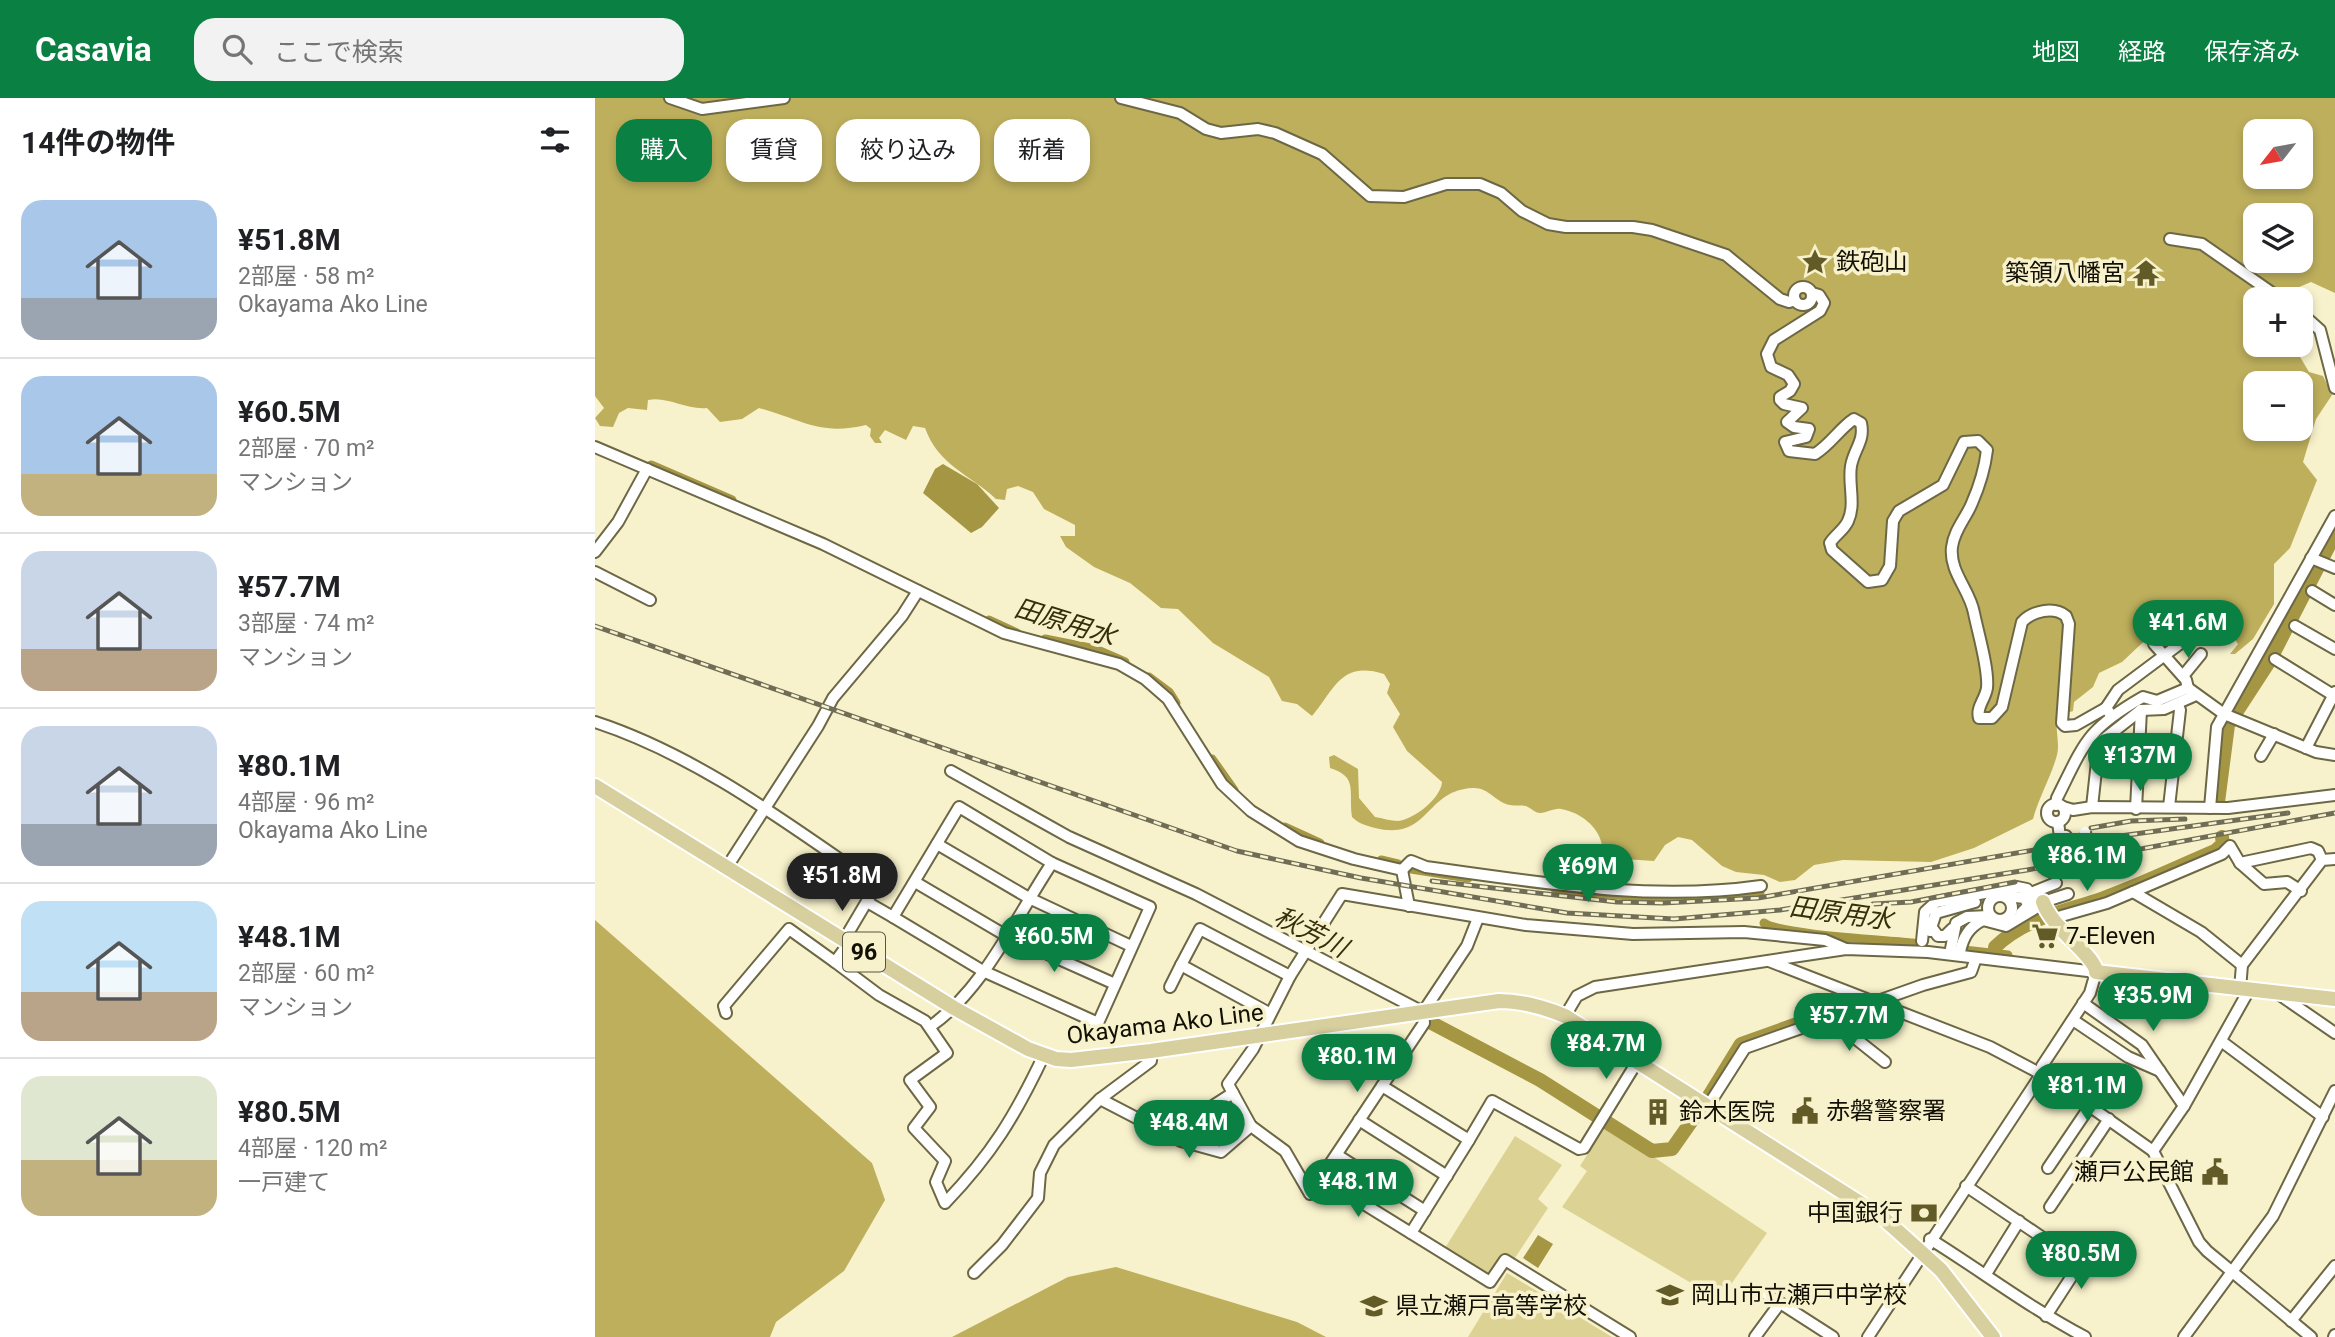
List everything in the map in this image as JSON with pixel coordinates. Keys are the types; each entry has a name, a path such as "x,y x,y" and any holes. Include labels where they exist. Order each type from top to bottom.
{"main road":[{"name":"Okayama Ako Line","path":"595,786 954,1008 1044,1055 1070,1060 1151,1051 1514,1001 1532,1004 1565,1016 1926,1245 1993,1337"},
{"path":"2038,905 2092,960 2096,972 2335,999"}],"street":[{"path":"670,98 702,109 784,98"},
{"path":"1121,98 1180,113 1206,130 1220,133 1258,129 1275,133 1322,154 1370,196 1404,197 1446,184 1480,184 1501,193 1522,211 1548,224 1566,227 1633,227 1652,230 1717,250 1780,299 1789,302 1795,300 1795,291 1800,287 1808,288 1819,295 1824,303 1821,311 1774,340 1767,354 1771,367 1788,375 1794,384 1780,400 1784,404 1802,408 1787,422 1794,427 1809,429 1806,437 1785,442 1789,451 1815,454 1837,438 1849,422 1854,419 1861,423 1862,441 1852,462 1851,512 1844,528 1830,543 1832,550 1868,582 1882,580 1890,566 1893,522 1899,511 1943,485 1964,442 1978,441 1987,450 1972,503 1954,536 1952,549 1954,568 1972,602 1987,681 1985,699 1978,710 1979,718 1992,718 2002,707 2022,622 2027,616 2053,611 2066,616 2069,624 2065,693 2061,712 2065,726 2076,725 2143,697 2157,701 2192,691"},
{"path":"2170,239 2202,244 2264,287"},
{"path":"2313,324 2320,330 2335,388"},
{"path":"595,447 823,544 1004,633 1119,664 1145,679 1168,699 1222,784 1251,811 1299,841 1354,859 1402,870"},
{"path":"595,552 618,522 647,469"},
{"path":"2210,808 2217,727 2230,716 2322,562 2335,516"},
{"path":"595,572 650,600"},
{"path":"726,867 818,726 833,698 902,616 918,591"},
{"path":"2312,591 2335,605"},
{"path":"2295,626 2335,649"},
{"path":"2066,836 2060,837 2063,812 2056,798 2084,743 2108,712 2118,690 2197,631"},
{"path":"2154,644 2183,676 2192,691 2230,716 2306,748 2335,755"},
{"path":"2183,676 2201,654"},
{"path":"2275,659 2334,694 2330,711 2306,748"},
{"path":"2092,807 2099,743 2141,710 2178,705 2192,691"},
{"path":"2169,807 2181,710 2178,705"},
{"path":"2136,809 2141,710"},
{"path":"595,722 644,738 764,807 871,881 875,886 835,962"},
{"path":"2261,756 2274,734"},
{"path":"951,771 1069,837 1196,894 1423,1012"},
{"path":"2063,812 2092,807 2210,808 2335,795"},
{"path":"867,902 983,971 1098,1023 1150,907 1052,863 959,807 893,917"},
{"path":"2085,832 2090,863"},
{"path":"937,844 1029,898 1131,946"},
{"path":"1955,953 1963,937 1983,920 2006,926 2038,905 2133,892 2222,854 2230,846 2240,863 2265,884 2287,882 2301,891"},
{"path":"2240,863 2311,848 2318,851 2322,860"},
{"path":"2322,860 2335,859"},
{"path":"2242,965 2322,860"},
{"path":"1402,870 1411,861 1426,867 1635,891 1708,892 1761,886"},
{"path":"931,1026 954,1008 983,971 1052,863"},
{"path":"2038,905 2054,878 2052,870 2073,865"},
{"path":"1402,870 1409,906"},
{"path":"915,882 1005,935 1115,984"},
{"path":"1922,941 1925,912 1936,902 2017,887 2038,905"},
{"path":"2133,892 2201,932 2242,965 2245,990 2221,1041 2184,1106 2153,1151"},
{"path":"1478,918 1475,930 1423,1012 1424,1023 1310,1194 1285,1151 1251,1126 1228,1084 1253,1049 1290,976 1342,894 1478,918 1633,934 1744,932 1825,940 1846,949"},
{"path":"1930,925 1938,936 1945,936 1956,923 1967,917 1991,916 1997,920 2008,918 2068,894"},
{"path":"1928,952 1932,917 1944,909 1998,897 2022,896 2038,905"},
{"path":"1991,916 1988,906 1998,897"},
{"path":"1998,897 2012,907 2008,918"},
{"path":"1446,913 1475,930"},
{"path":"726,1013 724,1006 737,988 789,929 880,995 931,1026 947,1053 910,1080 930,1107 914,1128 945,1161 936,1182 945,1203 981,1166 1016,1114 1044,1055"},
{"path":"1170,987 1200,929 1290,976"},
{"path":"1952,929 1955,953"},
{"path":"1565,1016 1577,996 1585,989 1846,949 1955,953 1976,958 2096,972 2084,1003 1868,1337"},
{"path":"1708,1107 1745,1048 1971,972 1976,958"},
{"path":"1769,961 1990,1047 2040,1072 2109,1119 2153,1151 2199,1242 2311,1337"},
{"path":"1181,965 1269,1013"},
{"path":"2276,992 2335,1033"},
{"path":"2084,1003 2142,1045 2184,1106"},
{"path":"1831,1019 1885,1062"},
{"path":"2073,1020 2128,1058 2160,1071"},
{"path":"2221,1041 2323,1117"},
{"path":"974,1273 1002,1245 1038,1198 1040,1173 1054,1145 1100,1099 1151,1061 1151,1051"},
{"path":"1411,1233 1492,1101 1579,1149 1584,1148 1637,1062"},
{"path":"1382,1086 1469,1139"},
{"path":"2184,1337 2273,1216 2335,1091"},
{"path":"1199,1115 1233,1093"},
{"path":"1100,1099 1181,1141 1221,1152 1251,1126"},
{"path":"2048,1168 2090,1106"},
{"path":"2050,1207 2109,1119"},
{"path":"1359,1120 1447,1176"},
{"path":"1337,1155 1425,1211"},
{"path":"1322,1178 1490,1282 1505,1260 1630,1337"},
{"path":"1966,1186 2043,1238"},
{"path":"1986,1274 2018,1222"},
{"path":"1926,1245 1986,1274 2046,1316 2085,1337"},
{"path":"2046,1316 2090,1248"},
{"path":"2291,1321 2335,1266"},
{"path":"1760,1290 1831,1336"},
{"path":"1755,1337 1780,1303"}],"shaded area":[{"path":"595,98 2335,98 2335,293 2311,282 2299,287 2243,287 2243,357 2300,357 2308,371 2243,371 2243,441 2309,441 2303,462 2317,480 2290,548 2274,564 2274,604 2253,639 2235,654 2230,654 2238,644 2225,625 2192,619 2155,631 2122,662 2099,673 2093,687 2074,702 2073,711 2057,716 2057,755 2033,819 1974,848 1931,862 1843,860 1814,865 1795,880 1780,882 1764,875 1736,872 1722,866 1692,840 1678,837 1665,845 1654,861 1624,859 1602,845 1593,826 1575,813 1558,809 1538,813 1526,806 1505,803 1478,788 1456,791 1444,797 1407,828 1393,830 1365,825 1352,817 1349,781 1330,768 1329,757 1334,755 1358,769 1359,798 1375,817 1398,821 1412,816 1432,801 1442,782 1407,751 1393,727 1400,714 1387,693 1390,684 1384,674 1358,671 1348,674 1333,688 1312,716 1297,704 1282,701 1269,677 1213,643 1178,609 1161,608 1130,583 1094,567 1066,547 1060,536 1075,536 1075,525 1044,509 1033,492 1018,486 1007,489 1005,500 996,499 946,460 931,441 925,428 913,426 906,440 885,430 879,438 882,443 875,443 870,436 871,429 866,425 823,428 759,408 742,419 720,422 707,408 655,399 648,400 647,410 628,408 619,413 613,427 600,426 595,418 604,408 595,396"},
{"path":"2313,373 2323,376 2332,395 2316,419 2313,429"},
{"path":"943,464 977,484 999,508 982,527 971,533 923,493 935,469"},
{"path":"595,920 872,1163 885,1200 844,1271 776,1322 770,1337 595,1337"},
{"path":"1606,1125 1767,1233 1720,1300 1562,1207 1587,1171 1580,1166"},
{"path":"1515,1136 1562,1165 1538,1199 1548,1208 1513,1261 1501,1254 1487,1275 1445,1248"},
{"path":"1538,1235 1553,1244 1538,1268 1523,1258"},
{"path":"1116,1267 1297,1322 1326,1337 952,1337 1068,1277"},
{"path":"1507,1273 1612,1337 1468,1337"}],"waterway":[{"name":"田原用水","path":"651,465 732,500"},
{"name":"秋芳川","path":"2218,802 2228,725 2269,662 2335,534"},
{"name":"田原用水","path":"989,620 1017,633"},
{"name":"田原用水","path":"1045,639 1095,649 1125,662"},
{"name":"田原用水","path":"1149,677 1169,692 1176,703"},
{"name":"田原用水","path":"1212,759 1234,790"},
{"name":"田原用水","path":"1285,827 1320,843"},
{"name":"秋芳川","path":"1995,947 2032,922 2116,894 2215,851 2223,844 2222,837"},
{"name":"田原用水","path":"1381,860 1398,864"},
{"name":"田原用水","path":"1411,869 1468,878"},
{"name":"田原用水","path":"1555,889 1661,899 1760,893"},
{"name":"田原用水","path":"1764,923 1811,934 1913,943"},
{"name":"田原用水","path":"1964,950 2008,955"},
{"name":"秋芳川","path":"1709,1096 1741,1044 1811,1019"},
{"name":"秋芳川","path":"1428,1021 1540,1080 1652,1151 1672,1149 1698,1112"}],"railway":[{"path":"595,626 1237,851 1361,878 1567,913 1674,919 1780,910 2027,870 2335,813"},
{"path":"1432,881 1617,902 1663,903 1758,898 2091,840 2288,813"},
{"path":"2091,828 2131,821 2185,819"},
{"path":"1873,904 1911,902 2015,882"}],"place":[{"name":"鉄砲山","path":"1815,262"},
{"name":"築領八幡宮","path":"2146,273"},
{"name":"7-Eleven","path":"2045,936"},
{"name":"赤磐警察署","path":"1805,1111"},
{"name":"鈴木医院","path":"1658,1112"},
{"name":"瀬戸公民館","path":"2215,1172"},
{"name":"中国銀行","path":"1924,1213"},
{"name":"岡山市立瀬戸中学校","path":"1670,1295"},
{"name":"県立瀬戸高等学校","path":"1374,1306"}]}
